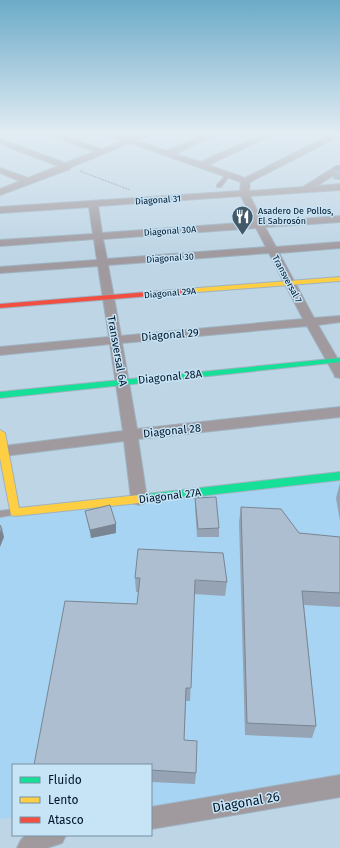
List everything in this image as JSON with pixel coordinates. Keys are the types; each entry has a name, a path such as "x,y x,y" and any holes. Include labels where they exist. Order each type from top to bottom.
{"street":[{"path":"7,173 28,181"},
{"path":"0,192 50,173"},
{"path":"224,173 246,181 263,173"},
{"path":"304,190 332,173"},
{"name":"Transversal 7","path":"246,181 244,187 245,194 272,251 310,322 336,360 340,374"},
{"name":"Diagonal 31","path":"0,210 340,187"},
{"name":"Transversal 6A","path":"93,204 123,382 139,499"},
{"name":"Diagonal 30A","path":"0,243 340,219"},
{"name":"Diagonal 30","path":"0,270 102,264 340,245"},
{"name":"Diagonal 29A","path":"0,306 340,279"},
{"name":"Diagonal 29","path":"0,351 340,319"},
{"name":"Diagonal 28A","path":"0,395 336,360"},
{"name":"Diagonal 28","path":"4,451 131,435 340,412"},
{"path":"0,434 15,512"},
{"name":"Diagonal 27A","path":"15,512 340,476"},
{"name":"Diagonal 26","path":"152,818 340,786"},
{"path":"29,848 42,837 48,836"}],"lane":[{"path":"219,186 228,174"},
{"name":"Diagonal 27A","path":"0,514 15,512"}],"path":[{"path":"84,173 156,200"}],"shaded area":[{"path":"340,476 340,786 152,818 152,764 12,764 12,817 0,819 0,514"}],"building":[{"path":"216,497 219,528 198,529 195,498"},
{"path":"110,505 116,524 90,530 85,511"},
{"path":"241,507 281,509 299,533 340,537 340,593 302,591 316,726 247,723"},
{"path":"138,549 223,553 227,582 195,580 191,688 186,688 184,740 197,741 196,773 152,770 152,764 34,764 65,601 137,604 140,578 135,578"}],"traffic: fast":[{"path":"0,395 340,360"},
{"path":"139,499 340,476"}],"traffic: slow":[{"path":"185,291 340,279"},
{"path":"0,433 15,512 139,499"}],"traffic: jam":[{"path":"0,306 185,291"}],"place":[{"name":"Asadero De Pollos, El Sabrosón","path":"243,236"}]}
